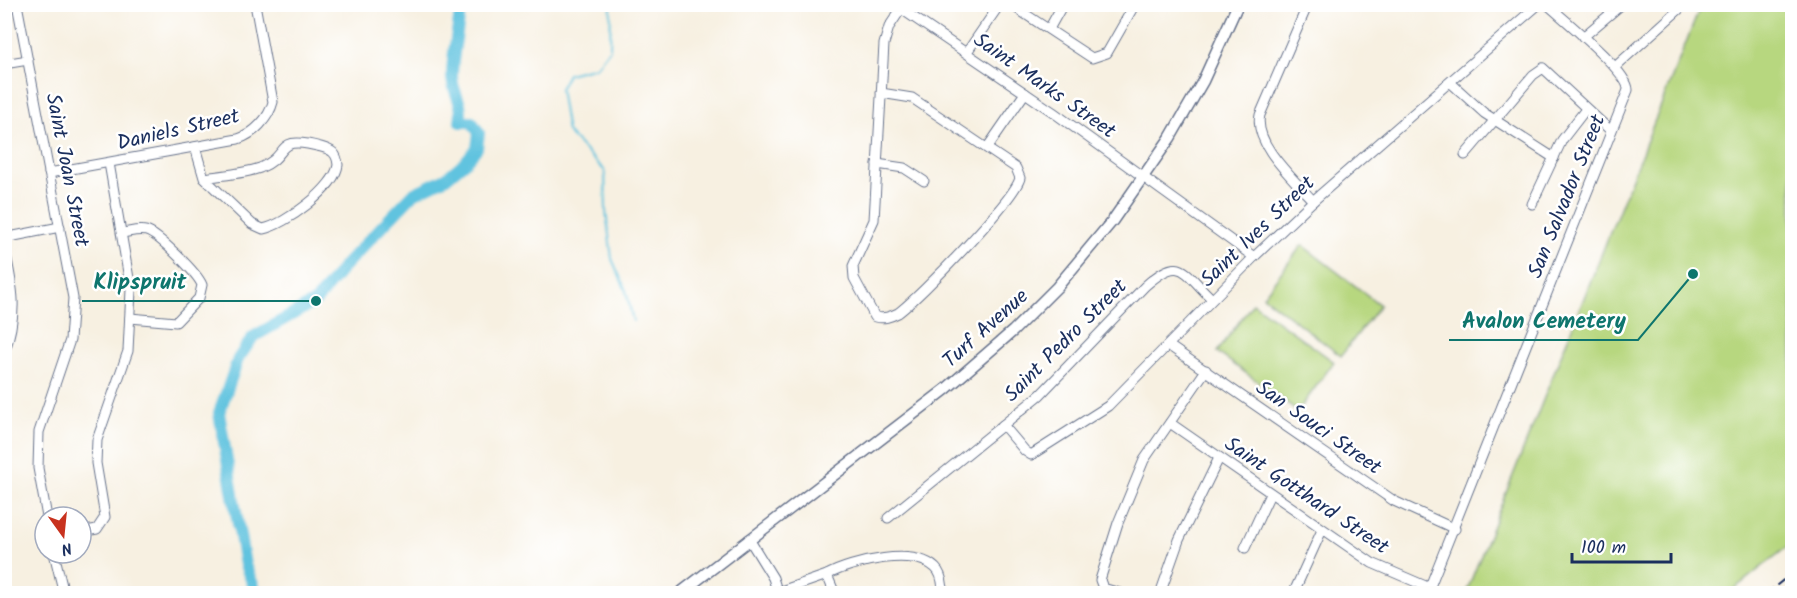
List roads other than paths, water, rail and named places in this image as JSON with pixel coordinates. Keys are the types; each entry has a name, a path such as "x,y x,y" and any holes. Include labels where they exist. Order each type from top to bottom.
{"main road":[{"name":"Turf Avenue","path":"679,594 946,389 1013,331 1080,262 1144,176 1185,114 1235,8"}],"street":[{"name":"Saint Joan Street","path":"17,4 73,288 70,340 39,432 38,468 45,505"},
{"name":"Daniels Street","path":"49,173 244,137 256,128 272,107 272,91 255,4"},
{"path":"967,52 1000,4"},
{"path":"1010,4 1086,56 1097,58 1110,49 1135,4"},
{"path":"1049,29 1063,4"},
{"path":"1308,4 1260,115 1259,126 1266,145 1313,201"},
{"name":"Saint Ives Street","path":"1003,425 1027,453 1034,453 1108,406 1254,256 1313,201 1539,4"},
{"name":"San Salvador Street","path":"1429,591 1628,86 1615,67 1547,4"},
{"path":"1583,37 1622,4"},
{"path":"1615,67 1685,4"},
{"path":"881,93 912,98 1016,168 1020,178 1016,189 907,305 892,316 883,318 876,317 869,310 854,278 853,269 874,220 881,93 886,35 898,7"},
{"name":"Saint Marks Street","path":"898,7 967,52 1254,256"},
{"path":"4,64 28,60"},
{"path":"1464,155 1533,75 1543,68 1611,131"},
{"path":"1451,83 1477,108 1554,158"},
{"path":"987,148 1025,93"},
{"path":"1532,204 1568,131 1586,108"},
{"path":"195,147 204,178 252,224 263,229 275,225 326,190 338,165 336,155 330,150 296,141 287,144 260,168 204,178"},
{"path":"93,530 97,529 105,517 96,463 97,440 128,351 130,318 130,275 109,163"},
{"path":"877,164 904,168 924,181"},
{"path":"4,238 60,227"},
{"path":"122,233 140,231 151,233 196,275 202,285 199,298 176,322 130,318"},
{"path":"4,246 14,306 12,328 4,353"},
{"name":"Saint Pedro Street","path":"888,518 1047,389 1138,293 1162,272 1172,268 1183,270 1212,299"},
{"name":"San Souci Street","path":"1168,345 1394,501 1455,529"},
{"path":"1123,594 1103,588 1101,572 1118,523 1144,460 1206,370"},
{"name":"Saint Gotthard Street","path":"1170,423 1372,563 1429,591"},
{"path":"1160,594 1179,540 1219,458"},
{"path":"1245,548 1270,494"},
{"path":"1293,594 1322,530"},
{"path":"749,539 773,578 778,593 883,556 934,567 939,573 943,594"},
{"path":"57,565 64,594"},
{"path":"827,575 835,594"}],"waterway":[{"path":"257,594 245,565 219,413 238,359 253,337 316,301 346,264 413,194 446,178 477,148 479,133 472,122 460,122 461,109 452,77 460,11 458,4"},
{"path":"611,4 610,49 596,67 568,74 560,89 567,132 605,171 606,211 612,259 626,291 633,321"}],"railway":[{"path":"1766,594 1792,573"}],"place":[{"name":"Avalon Cemetery","path":"1693,274"},
{"name":"Klipspruit","path":"316,301"}]}
